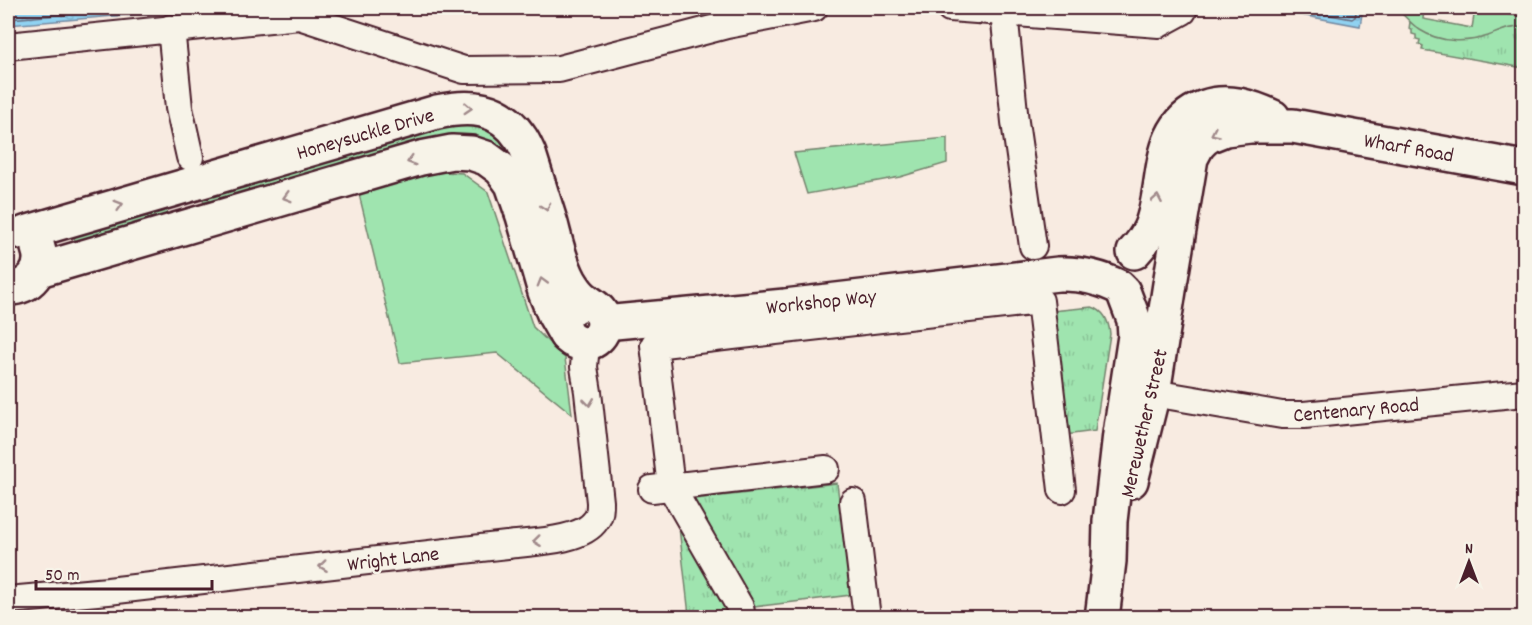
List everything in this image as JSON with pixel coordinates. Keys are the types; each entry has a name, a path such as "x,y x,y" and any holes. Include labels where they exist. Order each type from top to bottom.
{"main road":[{"path":"1132,253 1145,249 1160,254 1168,262 1171,281 1161,297 1150,302 1136,301 1121,289 1118,280 1119,267 1122,261 1143,241 1150,228 1170,141 1180,124 1192,114 1218,104 1236,105 1255,109 1293,126"},
{"name":"Honeysuckle Drive","path":"16,231 437,112 457,108 474,108 492,112 508,123 520,137 529,154 564,270 576,290 587,327"},
{"name":"Wharf Road","path":"1293,126 1524,168"},
{"name":"Merewether Street","path":"1102,618 1120,434 1140,390 1171,281 1191,158 1198,145 1210,135 1233,127 1293,126"},
{"name":"Honeysuckle Drive","path":"39,270 421,158 452,152 471,153 486,158 501,169 512,183 545,292 554,314 587,327"},
{"path":"8,288 27,284 39,270 40,253 32,238 16,231"},
{"name":"Workshop Way","path":"587,327 795,304 1036,260 1132,253"},
{"name":"Workshop Way","path":"1036,260 1099,278 1121,289"},
{"name":"Merewether Street","path":"1121,289 1134,320 1140,390"}],"street":[{"path":"8,46 299,15 464,70 559,69 727,25 814,8"},
{"path":"950,8 1159,24 1183,11 1184,8"},
{"path":"1005,12 1015,122 1036,260"},
{"path":"171,28 179,108 190,157"},
{"path":"742,618 740,607 662,488 654,345 1040,301 1062,490"},
{"name":"Wright Lane","path":"8,600 108,591 548,540 580,532 597,519 600,502 584,368 587,327"},
{"name":"Centenary Road","path":"1140,390 1282,415 1304,415 1524,393"},
{"path":"662,488 826,469"},
{"path":"853,502 867,618"}],"green space":[{"path":"1396,8 1424,8 1423,19 1472,28 1475,9 1524,17 1524,27 1510,28 1471,40 1445,39 1420,30"},
{"path":"1410,22 1438,37 1458,40 1479,38 1510,28 1524,27 1524,68 1422,50 1420,40 1416,39 1416,35 1412,34 1412,30 1409,29"},
{"path":"443,115 486,118 526,171 501,146 476,138 207,212 199,188"},
{"path":"947,138 947,163 900,177 807,194 794,153"},
{"path":"425,171 462,173 488,192 533,327 565,358 572,414 497,353 400,363 359,194"},
{"path":"163,198 170,223 78,250 70,225"},
{"path":"1092,307 1106,318 1110,334 1095,431 1065,435 1052,311"},
{"path":"837,483 851,595 689,615 676,501"}],"water":[{"path":"8,8 210,8 8,25"},
{"path":"1275,8 1363,8 1360,26 1274,10"}]}
